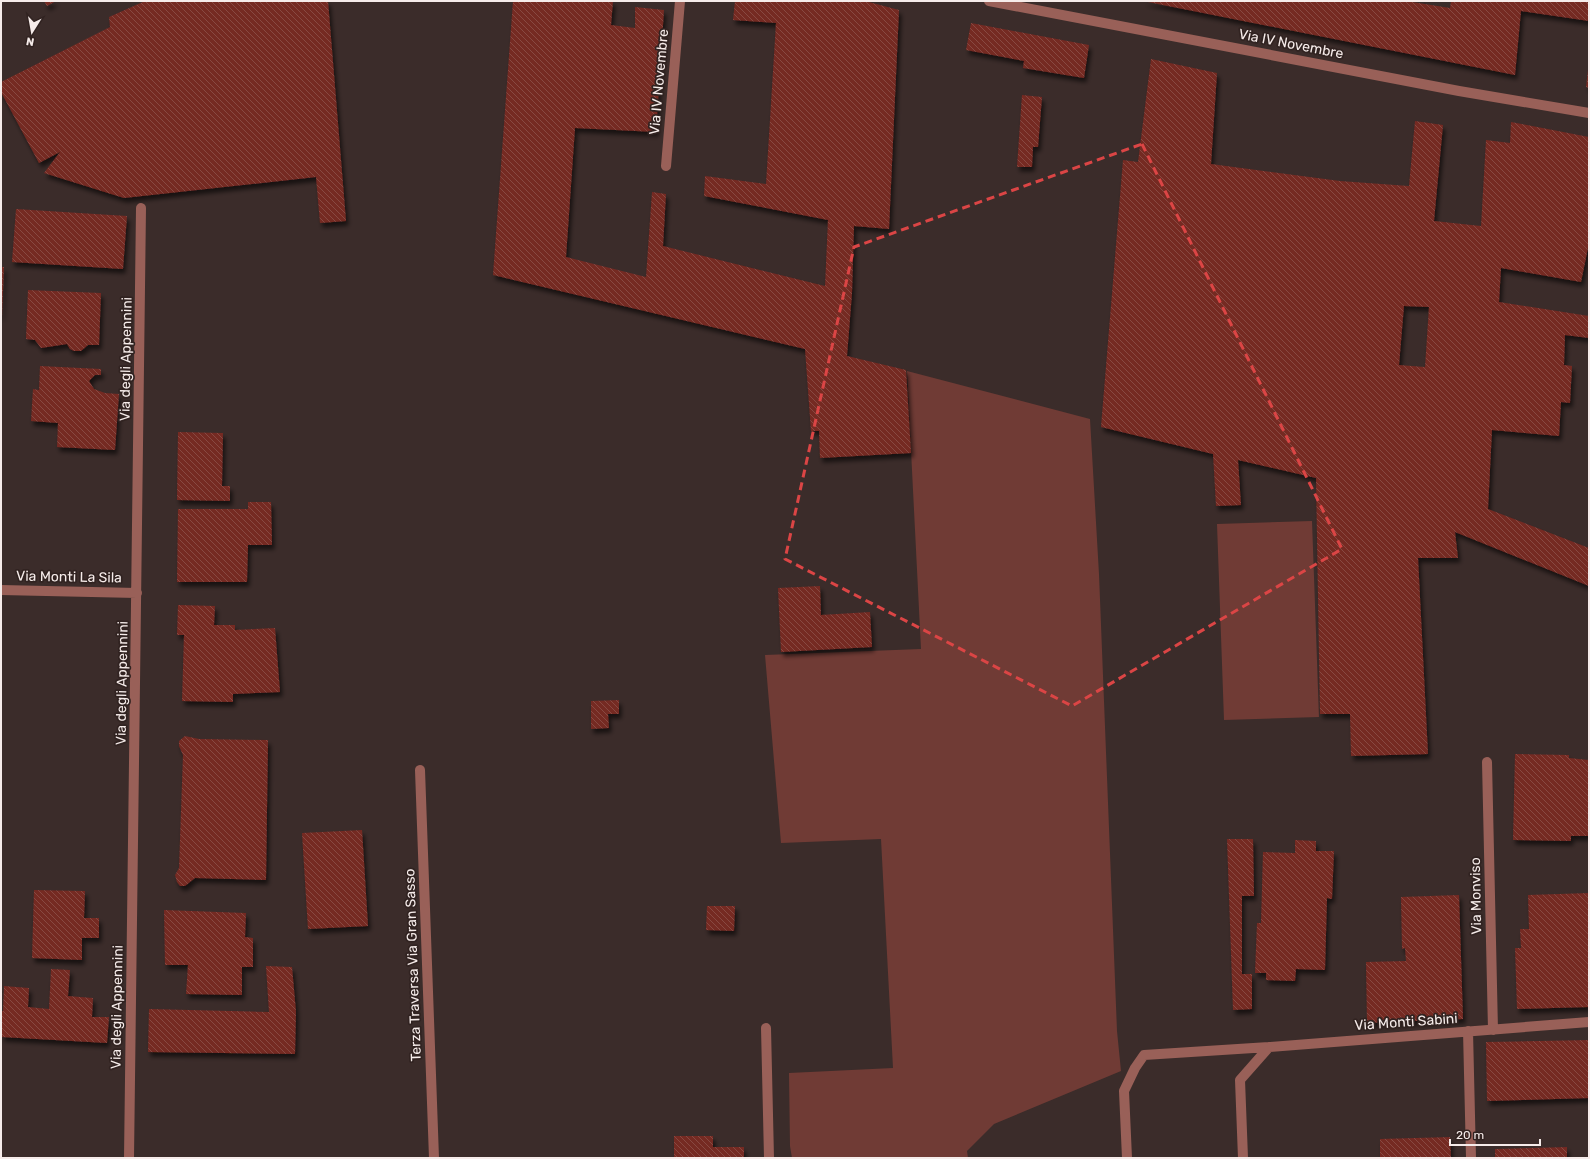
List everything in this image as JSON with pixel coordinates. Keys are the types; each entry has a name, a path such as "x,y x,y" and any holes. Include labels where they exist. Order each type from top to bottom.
{"street":[{"name":"Via IV Novembre","path":"666,166 680,1"},
{"name":"Via IV Novembre","path":"989,1 1459,91 1589,113"},
{"name":"Via degli Appennini","path":"129,1158 142,208"},
{"name":"Via Monti La Sila","path":"1,590 137,593"},
{"name":"Via Monviso","path":"1487,762 1493,1030"},
{"name":"Terza Traversa Via Gran Sasso","path":"420,770 434,1158"},
{"name":"Via Monti Sabini","path":"1127,1158 1124,1091 1135,1068 1144,1055 1269,1047 1589,1022"},
{"path":"766,1028 769,1158"},
{"path":"1468,1031 1471,1158"},
{"path":"1243,1158 1240,1080 1269,1047"}],"highlighted area":[{"path":"1142,144 1342,549 1072,706 785,559 854,247"}],"shaded area":[{"path":"907,371 1090,419 1099,574 1117,1031 1121,1071 994,1124 967,1151 968,1158 792,1158 790,1146 789,1073 893,1068 881,839 781,843 765,655 921,649"},
{"path":"1312,521 1319,717 1224,720 1217,524"}],"building":[{"path":"44,1 56,1 47,6"},
{"path":"145,1 328,1 346,221 320,223 316,177 124,198 44,173 60,152 39,163 1,92 1,82 110,27 109,17"},
{"path":"513,1 613,1 611,25 635,28 635,7 664,10 656,132 575,128 566,257 646,277 652,192 666,194 663,246 825,286 828,220 704,196 705,176 766,184 776,23 733,20 735,1 865,1 899,10 889,229 854,226 852,293 847,356 906,370 911,453 820,458 819,431 811,431 805,349 493,275"},
{"path":"1143,1 1406,1 1450,8 1451,1 1589,1 1589,21 1521,11 1515,75"},
{"path":"971,23 1089,45 1084,78 1023,68 1024,61 966,50"},
{"path":"1151,59 1217,73 1211,164 1340,181 1409,186 1415,121 1443,125 1434,221 1481,226 1486,140 1510,143 1511,122 1589,137 1589,243 1581,282 1501,268 1499,302 1589,316 1589,338 1565,335 1564,365 1572,366 1570,403 1561,402 1559,436 1492,430 1488,509 1589,548 1589,586 1455,532 1458,558 1418,558 1428,754 1351,756 1350,714 1320,714 1316,478 1238,460 1241,505 1216,506 1213,454 1101,427 1123,160 1138,162","holes":["1404,306 1429,307 1425,367 1399,365"]},
{"path":"1589,70 1589,88 1586,87"},
{"path":"1022,95 1042,97 1038,147 1033,147 1032,167 1017,167"},
{"path":"16,209 127,216 123,269 12,262"},
{"path":"1,267 4,267 2,316 1,316"},
{"path":"28,290 101,293 99,345 88,345 81,351 74,351 70,349 67,344 41,348 35,340 26,339"},
{"path":"40,366 101,369 101,375 95,375 89,381 94,389 105,393 119,394 115,450 57,447 58,423 31,421 33,389 39,390"},
{"path":"178,432 223,433 222,486 230,486 230,501 177,500"},
{"path":"248,502 271,502 272,545 248,545 247,582 177,582 178,509 248,509"},
{"path":"820,586 821,615 870,612 872,647 781,652 778,588"},
{"path":"178,605 215,606 214,625 235,625 235,630 275,628 280,692 233,694 233,702 182,701 184,635 177,635"},
{"path":"619,700 619,714 608,714 609,728 591,729 591,701"},
{"path":"185,736 199,739 268,740 266,880 195,878 185,886 180,886 177,882 175,875 179,868 183,755 179,746 179,741"},
{"path":"1515,754 1569,755 1569,758 1589,760 1589,836 1571,836 1571,841 1513,840"},
{"path":"362,830 368,926 308,929 302,833"},
{"path":"1227,839 1253,839 1254,896 1242,896 1242,974 1252,974 1252,1009 1233,1010"},
{"path":"1295,840 1316,841 1316,851 1334,851 1332,899 1327,898 1325,970 1296,969 1295,981 1266,980 1266,973 1255,973 1257,923 1261,923 1263,852 1295,853"},
{"path":"34,890 85,891 84,918 99,918 99,938 82,938 82,960 32,958"},
{"path":"1589,893 1589,1007 1517,1009 1515,948 1521,948 1520,929 1529,929 1528,895"},
{"path":"1459,895 1463,1019 1367,1023 1366,962 1406,961 1405,948 1402,949 1401,897"},
{"path":"707,906 735,906 734,931 706,930"},
{"path":"164,910 246,913 245,937 253,938 253,967 242,967 242,995 186,994 188,965 165,965"},
{"path":"266,966 292,967 296,1012 295,1054 148,1052 149,1009 269,1012"},
{"path":"51,969 70,970 68,996 93,998 92,1017 109,1017 107,1043 2,1037 1,1011 3,1011 4,986 29,988 28,1007 49,1009"},
{"path":"1589,1040 1589,1098 1487,1101 1486,1042"},
{"path":"674,1136 713,1136 713,1147 744,1147 744,1158 674,1158"},
{"path":"1450,1137 1451,1158 1380,1158 1380,1139"},
{"path":"1567,1147 1567,1158 1495,1158 1495,1149"}]}
